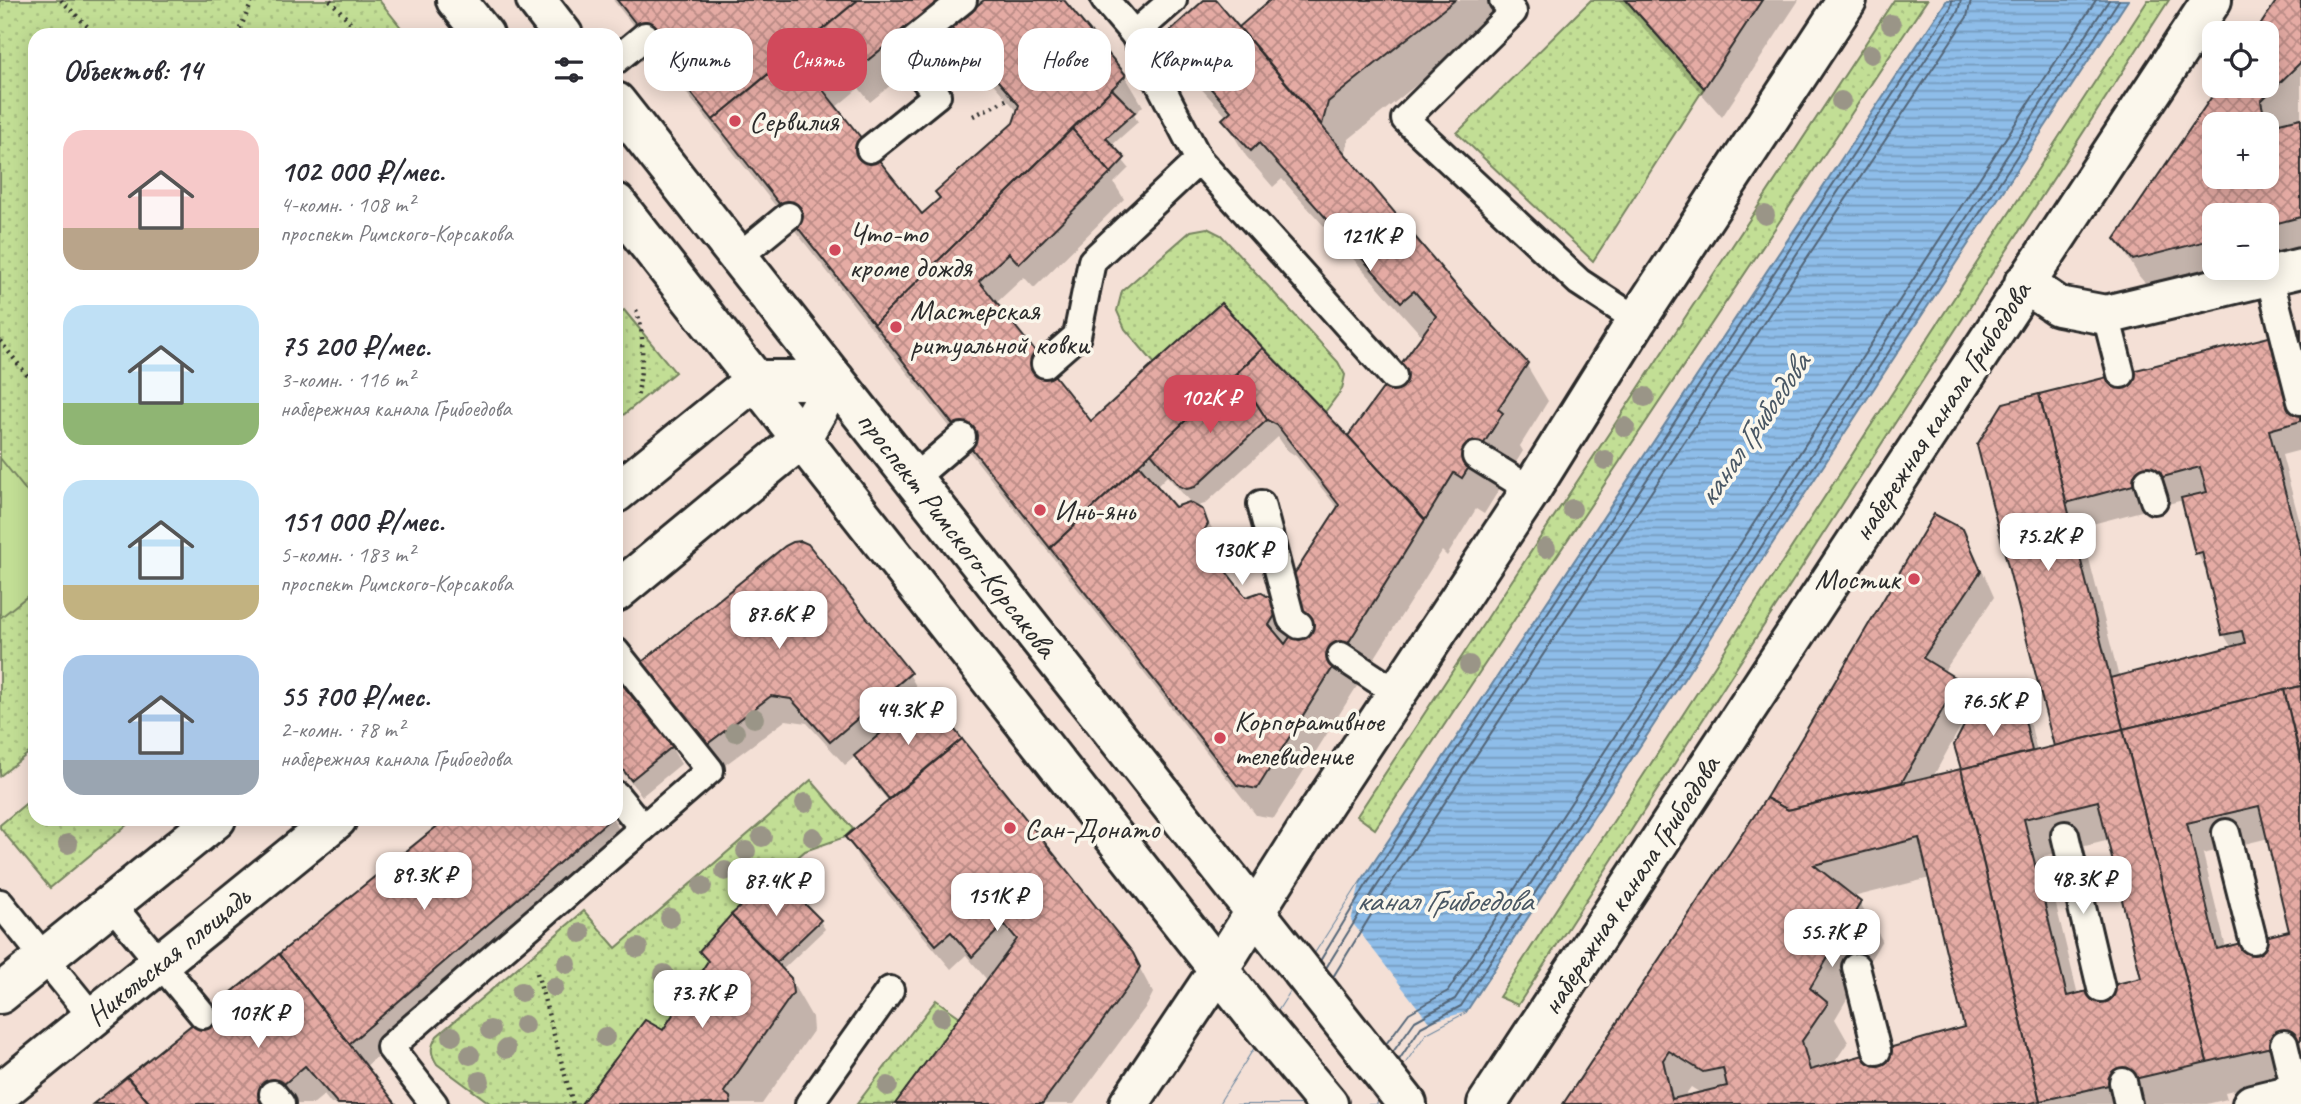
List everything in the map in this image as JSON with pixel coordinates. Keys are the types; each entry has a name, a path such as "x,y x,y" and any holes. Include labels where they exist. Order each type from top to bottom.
{"street":[{"path":"456,0 478,28"},
{"path":"536,0 558,28"},
{"path":"1129,1104 1531,490 1637,320 1847,0"},
{"name":"набережная канала Грибоедова","path":"1487,1104 2211,0"},
{"name":"проспект Римского-Корсакова","path":"623,111 1407,1104"},
{"path":"623,213 1259,1021 1328,1104"},
{"path":"2024,283 2058,306 2106,315 2285,272"},
{"path":"623,487 755,380 835,380 801,439 623,586"},
{"path":"0,994 207,826"},
{"name":"Никольская площадь","path":"0,1093 328,826"},
{"path":"2252,1104 2299,1093"}],"lane":[{"path":"870,149 937,95 901,50 963,0"},
{"path":"1105,0 1129,28"},
{"path":"1141,28 1173,0"},
{"path":"1503,0 1513,12 1405,120 1579,282 1637,320"},
{"path":"623,54 644,37"},
{"path":"1163,91 1199,160 1393,376"},
{"path":"1045,364 1077,336 1092,261 1199,160"},
{"path":"738,257 788,216"},
{"path":"2285,272 2301,401"},
{"path":"2106,315 2121,374"},
{"path":"913,479 962,436"},
{"path":"1476,456 1531,490"},
{"path":"1261,504 1292,619 1298,625"},
{"path":"1341,656 1397,693"},
{"path":"434,1104 390,1047 710,770 623,661"},
{"path":"623,804 643,828"},
{"path":"2226,833 2253,940"},
{"path":"2065,835 2101,988"},
{"path":"0,903 93,1018"},
{"path":"111,904 203,1016"},
{"path":"1856,967 1877,1051"},
{"path":"809,1104 890,990"},
{"path":"2284,1044 2299,1093"}],"path":[{"path":"61,0 89,28"},
{"path":"240,28 253,0"},
{"path":"330,0 356,28"},
{"path":"632,300 641,321 641,356 636,400"},
{"path":"0,341 28,376"},
{"path":"525,930 573,1104"}],"green space":[{"path":"0,0 379,0 401,28 28,28 28,754 0,776"},
{"path":"1591,0 1626,0 1704,88 1593,261 1457,133"},
{"path":"1894,0 1927,0 1375,829 1357,816"},
{"path":"2148,0 2169,0 1518,1005 1499,997"},
{"path":"1207,228 1221,235 1338,362 1345,375 1342,389 1325,412 1221,303 1155,364 1125,329 1117,311 1122,291 1191,231"},
{"path":"623,311 675,372 623,415"},
{"path":"0,458 28,493 28,596 0,618"},
{"path":"811,780 853,829 845,837 805,851 731,915 708,961 663,1030 645,1020 581,1104 491,1104 437,1064 432,1050 437,1036 584,911 616,948"},
{"path":"28,802 28,826 125,826 50,888 0,825"},
{"path":"936,1000 960,1017 895,1104 857,1104"}],"water":[{"name":"канал Грибоедова","path":"1947,0 2128,0 1466,1012 1426,1033 1376,1104 1219,1104 1360,883"}],"pier":[{"path":"1360,883 1351,921 1429,1022 1466,1012 1426,1033 1376,1104 1219,1104"}],"building":[{"path":"617,0 858,0 824,28 767,28 767,75 753,87 753,28 644,28 644,34"},
{"path":"858,0 942,0 907,28 881,28 881,49 867,61 867,28 824,28"},
{"path":"984,0 1064,0 1087,28 1018,28 1018,91 1110,91 874,324 713,120 748,91 753,91 753,87 767,75 767,91 824,91 922,214 940,198 935,192 1013,123 1019,105 1004,88 1004,28 951,27"},
{"path":"1204,0 1216,0 1240,28 1173,28"},
{"path":"1270,0 1455,0 1328,102 1322,125 1255,46 1255,28 1239,27"},
{"path":"1626,0 1762,0 1704,88"},
{"path":"2277,0 2301,0 2301,62 2279,83 2279,21 2263,21"},
{"path":"1255,46 1458,288 1528,363 1498,409 1503,413 1462,478 1454,473 1425,520 1348,436 1436,316 1414,291 1401,302 1259,143 1251,151 1222,119 1231,111 1213,91 1255,91"},
{"path":"1111,57 1125,74 1111,90"},
{"path":"1111,90 1135,112 1106,138 1125,158 1111,173 1072,129"},
{"path":"690,91 748,91 713,120"},
{"path":"2211,98 2264,98 2261,101 2263,112 2202,112 2202,189 2279,189 2279,123 2301,118 2301,217 2279,223 2279,203 2202,203 2202,242 2133,260 2115,239"},
{"path":"1072,129 1111,173 1019,264 1009,253 979,281 1091,421 1221,303 1263,348 1050,548 874,324"},
{"path":"2301,329 2301,421 2269,430 2301,553 2301,686 2123,729 2110,678 2245,643 2242,631 2222,635 2202,552 2195,554 2181,498 2207,492 2200,467 2066,503 2039,394"},
{"path":"1263,348 1425,520 1257,789 1237,785 1050,548 1139,465 1175,507 1189,502 1203,510 1208,524 1200,538 1246,597 1260,592 1272,599 1277,612 1269,625 1285,644 1304,617 1293,576 1339,505 1277,425 1267,420 1237,373"},
{"path":"1237,373 1267,420 1195,487 1187,489 1179,486 1151,453"},
{"path":"2039,394 2123,729 2054,746 1977,445 2003,403"},
{"path":"1934,514 1963,529 1981,571 1923,658 1959,680 1902,782 1788,810 1766,798"},
{"path":"801,541 808,544 911,673 830,742 791,699 771,696 706,745 642,662 785,546"},
{"path":"623,685 673,746 631,780 623,770"},
{"path":"2301,686 2301,760 2284,690"},
{"path":"2284,690 2301,762 2301,1040 2207,1062 2123,729","holes":["2259,806 2289,931 2217,949 2187,823"]},
{"path":"927,694 962,739 889,799 854,756"},
{"path":"2022,707 2032,751 1961,769 1954,745 1967,720"},
{"path":"2123,729 2207,1062 2040,1101 1961,769","holes":["2098,801 2141,978 2067,996 2024,819"]},
{"path":"962,739 1133,953 1140,967 1042,1104 895,1104 1017,939 1004,924 972,957 951,932 936,945 845,837"},
{"path":"1961,769 2040,1101 2027,1104 1563,1104 1766,798 1788,810","holes":["1919,838 1964,1027 1810,1070 1802,1041 1828,1003 1810,988 1861,902 1814,865","1669,1051 1703,1072 1723,1068 1727,1086 1672,1099 1663,1060"]},
{"path":"437,826 602,826 349,1044 279,954"},
{"path":"776,875 821,920 777,962 731,915"},
{"path":"731,915 791,978 793,993 724,1092 730,1097 731,1104 581,1104 645,1020 663,1030 708,961 699,951"},
{"path":"279,954 396,1104 338,1104 305,1066 261,1104 150,1104 127,1077"},
{"path":"127,1077 150,1104 93,1104"}],"place":[{"name":"Сервилия","path":"735,121"},
{"name":"Что-то кроме дождя","path":"835,250"},
{"name":"Мастерская ритуальной ковки","path":"896,327"},
{"name":"Инь-янь","path":"1040,510"},
{"name":"Мостик","path":"1914,579"},
{"name":"Корпоративное телевидение","path":"1220,738"},
{"name":"Сан-Донато","path":"1010,828"}]}
